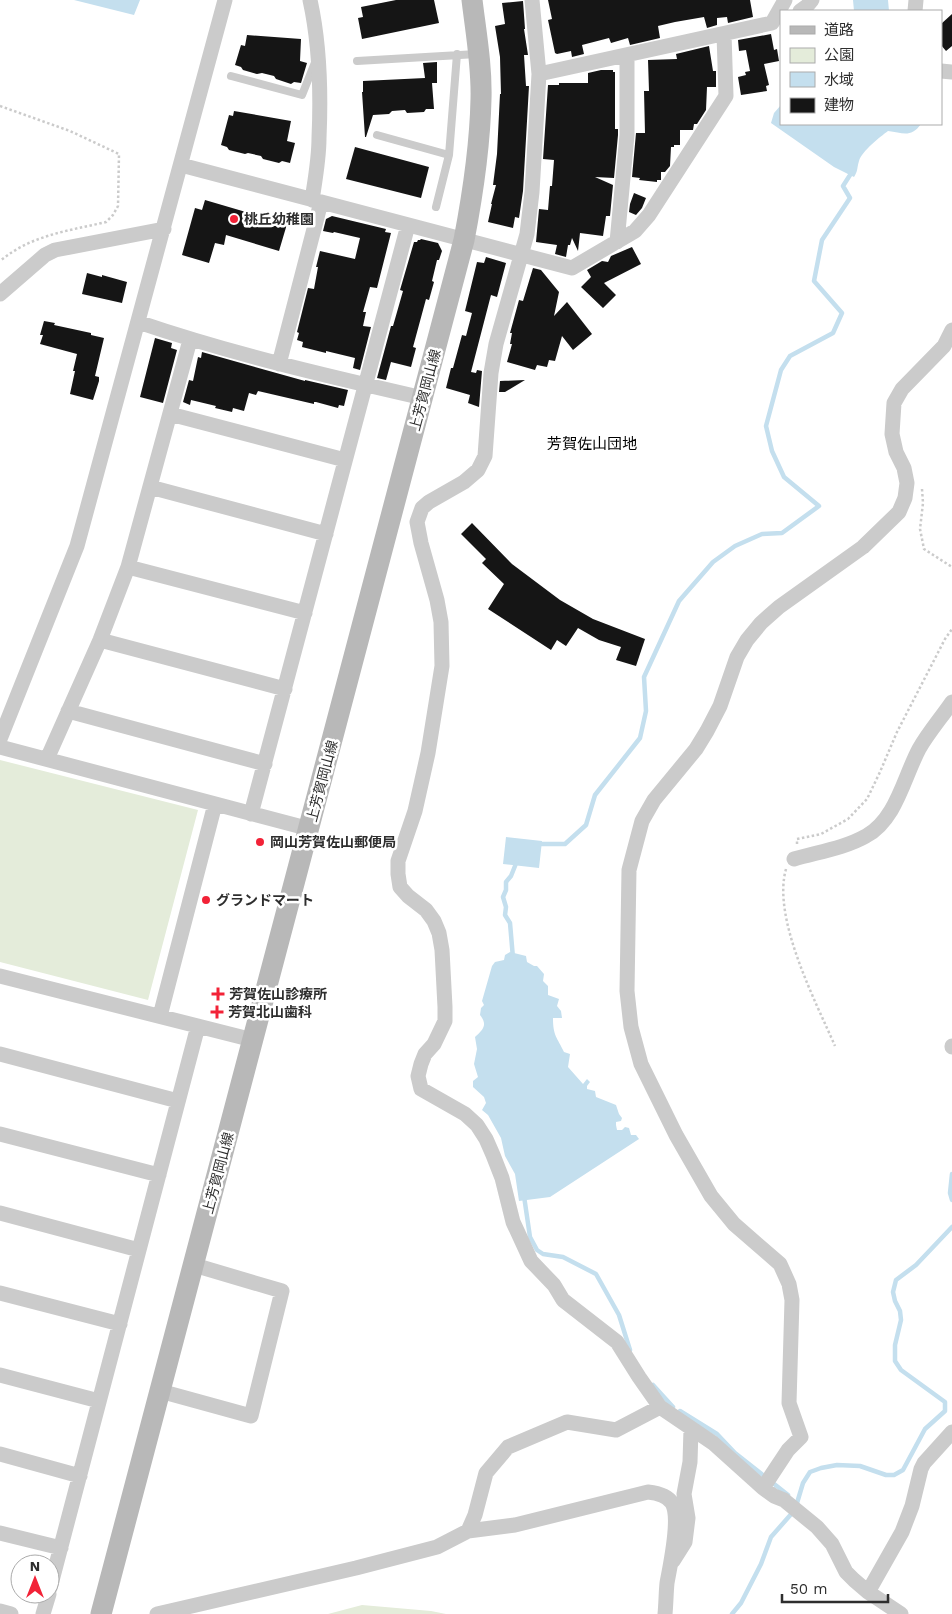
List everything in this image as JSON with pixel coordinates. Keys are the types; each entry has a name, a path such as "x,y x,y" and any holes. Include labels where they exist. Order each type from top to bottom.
{"main road":[{"name":"上芳賀岡山線","path":"101,1614 464,240 474,191 481,98 479,53 472,0"}],"street":[{"path":"0,739 77,546 225,0"},
{"path":"279,364 317,201 320,140 318,56 315,21 310,0"},
{"path":"532,0 539,74 532,192 527,234 496,344 491,373 485,456 478,470 464,482 422,508 417,522 420,543 437,600 441,622 442,666 428,753 415,811 398,861 398,874 400,886 408,896 426,910 434,921 439,933 442,950 445,1007 444,1021 434,1044 425,1054 418,1076 422,1089 465,1114 477,1126 493,1155 502,1178 512,1222 531,1261 554,1286 563,1300 617,1342 639,1378 660,1407 713,1442 767,1483 817,1526 832,1544 846,1572 868,1592 901,1614"},
{"path":"801,10 812,0"},
{"path":"539,74 776,21"},
{"path":"181,165 572,268 635,231 649,215 726,96 724,34"},
{"path":"617,242 627,135 627,55"},
{"path":"252,814 408,225"},
{"path":"0,294 45,255 55,250 164,229"},
{"path":"138,322 190,340 279,364 423,398"},
{"path":"767,1483 788,1450 801,1437 789,1403 792,1300 789,1284 780,1264 734,1224 711,1196 672,1127 640,1064 631,1027 627,991 629,870 642,820 654,800 696,749 707,731 720,706 737,658 747,640 761,623 779,607 862,548 899,512 905,498 907,483 904,468 896,452 892,434 894,403 902,389 944,346 952,330"},
{"path":"47,759 100,640 128,567 190,340"},
{"path":"170,414 346,460"},
{"path":"150,487 326,534"},
{"path":"128,567 305,612"},
{"path":"100,640 285,689"},
{"path":"794,859 844,845 868,835 881,824 893,807 919,748 952,702"},
{"path":"68,711 265,764"},
{"path":"0,747 310,828"},
{"path":"160,1016 215,804"},
{"path":"0,976 254,1040"},
{"path":"59,1554 198,1026"},
{"path":"0,1054 178,1101"},
{"path":"0,1134 159,1175"},
{"path":"0,1213 139,1250"},
{"path":"160,1391 251,1416 282,1291 194,1265"},
{"path":"0,1293 120,1324"},
{"path":"0,1375 99,1401"},
{"path":"468,1531 475,1515 486,1473 508,1447 567,1422 616,1430 660,1407"},
{"path":"672,1562 686,1542 688,1518 684,1494 690,1462 691,1429"},
{"path":"868,1592 902,1532 912,1506 924,1463 952,1432"},
{"path":"0,1454 80,1476"},
{"path":"157,1614 356,1568 437,1547 468,1531 515,1525 648,1492 661,1494 672,1503 675,1521 665,1614"},
{"path":"0,1533 61,1548"},
{"path":"0,1611 11,1614"}],"lane":[{"path":"357,61 479,53"},
{"path":"436,207 449,155 457,54"},
{"path":"231,76 302,95 311,69 318,56"},
{"path":"377,135 449,155"}],"path":[{"path":"0,106 70,131 119,154 118,206 106,222 47,235 11,253 0,261"},
{"path":"906,477 921,482 923,504 920,530 924,549 952,567"},
{"path":"835,1046 799,962 783,901 783,881 787,866 794,859 798,839 821,834 848,819 867,799 896,732 952,628"}],"green space":[{"path":"0,760 198,810 148,1000 0,962"},
{"path":"362,1605 431,1611 446,1614 328,1614"}],"water":[{"path":"74,0 140,0 134,15"},
{"path":"853,0 888,0 889,10 854,10"},
{"path":"780,106 780,125 920,125 914,131 906,134 888,131 867,149 861,157 854,177 834,167 771,123 774,113"},
{"path":"506,837 542,841 539,868 503,864"},
{"path":"510,952 526,956 527,962 537,966 544,974 543,981 548,986 548,995 559,999 557,1006 561,1011 562,1018 553,1018 554,1029 564,1052 570,1054 568,1067 583,1084 587,1079 590,1082 587,1089 595,1091 596,1097 616,1105 622,1118 621,1121 616,1122 617,1130 622,1130 625,1127 629,1128 631,1135 636,1135 639,1139 550,1197 519,1201 515,1174 505,1156 501,1138 488,1115 482,1110 486,1103 484,1097 473,1087 473,1081 478,1077 474,1064 477,1049 475,1037 484,1025 480,1015 481,1008 484,1005 482,1001 492,966 495,962 504,960 505,955"}],"building":[{"path":"396,0 434,0 439,23 362,39 358,18 363,17 361,7"},
{"path":"548,0 750,0 753,17 728,23 727,17 717,18 717,25 707,28 704,17 675,22 658,26 660,38 630,45 628,38 611,43 609,38 582,45 584,54 572,57 571,51 555,53 548,20 552,19"},
{"path":"523,1 524,29 528,55 524,55 526,86 529,86 523,191 519,218 515,217 513,228 488,222 496,185 493,185 501,94 500,57 495,26 505,24 502,3"},
{"path":"952,14 952,46 946,51 942,46 942,23"},
{"path":"771,34 774,50 777,49 779,61 764,64 769,85 766,86 767,91 741,95 738,77 746,75 745,72 750,71 746,50 739,51 738,40"},
{"path":"247,35 301,39 300,61 307,63 301,83 294,82 291,84 276,79 274,76 243,70 235,65 241,45 245,46"},
{"path":"709,46 713,71 716,71 716,87 707,87 706,110 697,124 694,124 693,130 680,130 680,145 671,147 670,166 665,172 661,172 661,180 657,180 657,182 639,180 640,178 632,177 636,133 645,133 644,91 649,91 648,60 677,59 676,54"},
{"path":"437,62 437,83 432,83 434,109 426,109 424,112 407,113 405,110 392,111 389,114 373,115 365,137 363,81 425,78 423,63"},
{"path":"613,70 615,72 615,129 618,129 618,135 614,178 595,177 613,185 610,216 606,216 603,236 580,233 578,251 572,238 570,245 568,245 566,257 555,254 557,245 536,242 539,209 548,210 554,160 543,159 548,85 588,83 588,73"},
{"path":"234,111 291,121 287,141 295,143 290,163 282,161 279,163 263,159 261,156 229,150 221,145 229,115 233,116"},
{"path":"355,147 429,167 421,198 346,179"},
{"path":"634,193 646,198 642,208 636,215 629,212"},
{"path":"205,200 287,224 279,251 226,235 224,245 215,243 209,263 182,255 195,208 202,210"},
{"path":"332,216 386,229 385,232 391,233 377,288 370,287 363,312 366,312 363,326 371,327 360,370 353,368 355,358 302,347 303,342 297,340 299,333 297,332 308,288 314,289 320,251 355,259 360,238 323,231 326,219"},
{"path":"421,239 438,243 442,251 439,260 437,260 432,281 434,282 429,300 426,299 413,347 416,348 411,367 391,362 386,380 377,378 403,291 400,290 414,242"},
{"path":"632,247 641,264 604,283 616,295 603,308 581,287 591,277 587,270 602,261 608,262 611,256"},
{"path":"486,257 506,263 497,297 491,295 471,372 482,371 479,407 468,403 470,395 446,388 462,335 466,336 472,313 465,311 477,262 484,263"},
{"path":"533,268 541,270 559,292 554,316 567,302 592,334 573,350 562,336 555,361 549,360 547,367 537,365 535,370 507,362 512,344 510,344 512,333 510,333 519,300 523,301"},
{"path":"87,273 127,282 122,303 82,294"},
{"path":"44,321 104,338 95,376 99,377 99,381 93,400 70,394 77,354 40,344 43,335 40,335"},
{"path":"155,338 172,343 171,348 177,350 163,403 140,397"},
{"path":"202,352 305,381 348,390 344,406 339,405 338,408 316,402 314,404 258,391 256,395 249,393 244,411 233,408 232,412 191,400 190,405 183,402 189,380 193,381 198,357 201,358"},
{"path":"525,380 505,392 499,392 500,381"},
{"path":"472,523 512,564 560,600 593,619 645,639 636,666 616,660 621,647 599,640 578,628 566,646 557,640 551,650 488,609 504,584 482,563 486,559 461,534"}],"waterway":[{"path":"536,844 565,844 586,825 595,795 640,738 646,711 644,677 679,601 713,562 735,546 762,534 782,533 819,506 784,477 772,451 766,426 781,370 790,356 833,333 842,313 814,281 822,240 850,198 843,186 850,175 850,170"},
{"path":"513,958 510,923 505,915 506,907 503,897 506,890 506,882 511,876 517,861"},
{"path":"952,1174 950,1193 952,1200"},
{"path":"524,1196 530,1237 537,1250 543,1254 563,1257 596,1274 619,1315 630,1350"},
{"path":"732,1614 741,1603 761,1564 771,1537 793,1512 803,1483 810,1472 837,1465 860,1466 886,1475 894,1475 903,1470 925,1429 945,1411 945,1402 901,1370 895,1361 895,1345 901,1320 900,1311 893,1292 896,1280 916,1265 952,1227"},
{"path":"653,1385 673,1407"},
{"path":"680,1411 717,1434 735,1453 788,1495"}],"place":[{"name":"桃丘幼稚園","path":"234,219"},
{"name":"岡山芳賀佐山郵便局","path":"260,842"},
{"name":"グランドマート","path":"206,900"},
{"name":"芳賀佐山診療所","path":"218,994"},
{"name":"芳賀北山歯科","path":"217,1012"}],"district":[{"name":"芳賀佐山団地","path":"592,444"}]}
